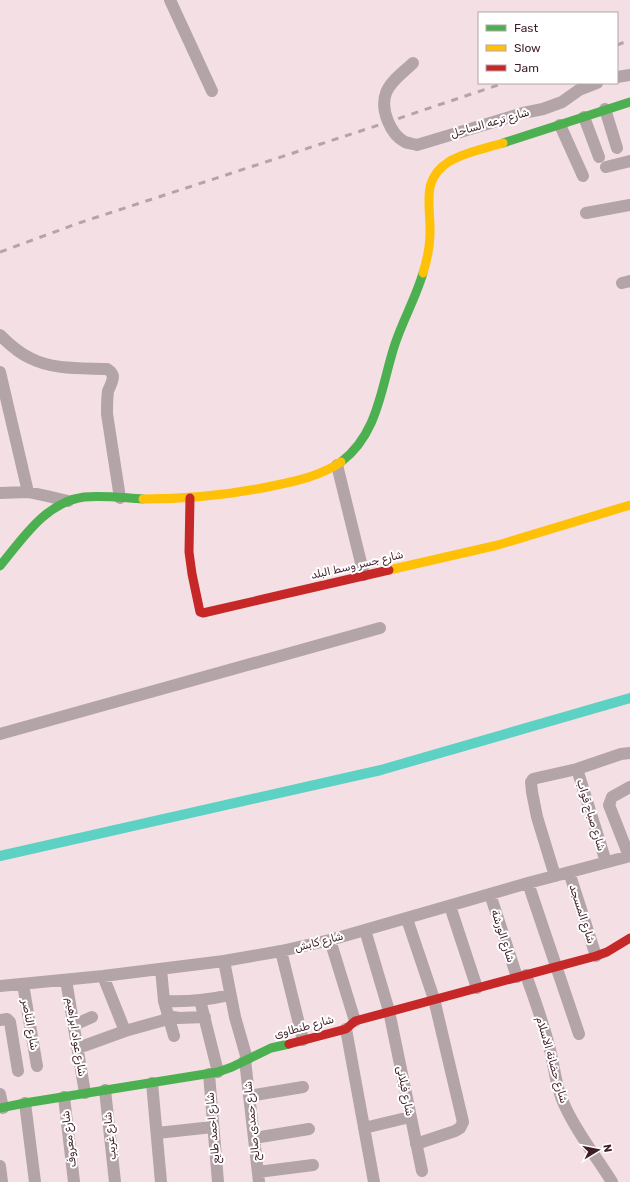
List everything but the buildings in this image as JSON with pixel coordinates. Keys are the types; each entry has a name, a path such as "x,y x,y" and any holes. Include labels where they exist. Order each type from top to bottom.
{"street":[{"path":"170,0 212,91"},
{"name":"شارع ترعه الساحل","path":"413,63 391,84 386,93 384,113 395,134 405,142 417,145 523,113 543,109 562,102 578,90 594,84"},
{"path":"618,77 630,75"},
{"path":"0,566 39,520 57,506 68,501 91,496 143,499 190,498 227,494 272,487 301,480 320,474 337,465 351,454 362,440 371,426 378,409 385,377 395,345 424,270 430,240 428,198 434,177 440,168 448,161 458,157 630,102"},
{"path":"605,109 617,148"},
{"path":"584,117 602,162 630,161"},
{"path":"560,124 583,176"},
{"path":"586,213 630,205"},
{"path":"0,336 17,350 44,364 107,369 111,371 113,379 107,401 107,414 120,498"},
{"path":"0,372 28,492"},
{"path":"337,465 364,575"},
{"path":"0,493 28,492 68,501"},
{"name":"شارع جسر وسط البلد","path":"190,498 189,552 192,574 200,612 207,613 364,575 498,545 630,505"},
{"path":"0,734 380,628"},
{"path":"555,876 537,817 531,782 537,778 576,769 621,754 630,753"},
{"name":"شارع صباح قواب","path":"576,769 606,862"},
{"path":"630,787 612,797 609,805 630,856"},
{"name":"شارع كابش","path":"0,986 161,969 224,961 281,951 330,940 528,883 630,856"},
{"name":"شارع المسجد","path":"568,872 596,956"},
{"path":"528,883 579,1034"},
{"name":"شارع الورشة","path":"490,894 522,976"},
{"path":"450,906 477,988"},
{"path":"407,919 434,999 463,1122 460,1128 456,1131 416,1144"},
{"name":"شارع فيلانى","path":"365,930 389,1011 422,1171"},
{"name":"شارع طنطاوى","path":"1,1108 213,1073 231,1068 271,1048 303,1040 389,1011 596,956 607,952 630,938"},
{"path":"330,940 350,1025 364,1128 374,1182"},
{"path":"281,951 303,1040"},
{"name":"شارع حمدى صالح","path":"224,961 230,995 246,1060 258,1177"},
{"path":"161,969 164,1001 174,1036"},
{"path":"103,976 125,1031"},
{"name":"شارع حضانة الاسلام","path":"522,976 544,1029 551,1054 555,1079 563,1103 574,1126 612,1182"},
{"name":"شارع عواد ابراهيم","path":"66,980 85,1093"},
{"name":"شارع الناصر","path":"23,984 37,1066"},
{"path":"164,1001 181,1002 230,995"},
{"name":"شارع احمد طايع","path":"200,1000 205,1017 213,1073 213,1127 218,1182"},
{"path":"74,1025 92,1017"},
{"path":"78,1048 168,1017 205,1017"},
{"path":"0,1020 7,1019 10,1022 18,1071"},
{"path":"152,1083 161,1182"},
{"path":"250,1096 303,1087"},
{"name":"شارع غريب","path":"105,1090 115,1182"},
{"path":"0,1094 1,1108"},
{"name":"شارع معروف","path":"64,1097 74,1182"},
{"path":"25,1103 35,1182"},
{"path":"364,1128 410,1117"},
{"path":"157,1133 213,1127"},
{"path":"254,1138 309,1129"},
{"path":"258,1177 313,1165"},
{"path":"0,1166 2,1182"}],"waterway":[{"path":"0,856 381,770 630,698"}],"railway":[{"path":"618,45 630,40"},
{"path":"0,252 79,223 501,84"}],"traffic: fast":[{"path":"503,143 630,102"},
{"path":"341,462 354,450 364,437 371,423 382,392 395,344 423,273"},
{"path":"0,566 36,523 58,506 70,500 91,496 143,499"},
{"path":"0,1108 218,1072 232,1067 271,1048 289,1044"}],"traffic: slow":[{"path":"423,273 430,238 429,193 434,176 441,168 456,158 476,150 503,143"},
{"path":"143,499 208,496 240,492 308,477 325,471 341,462"},
{"path":"389,570 498,545 630,505"}],"traffic: jam":[{"path":"190,498 189,552 200,612 203,613 389,570"},
{"path":"289,1044 346,1029 355,1021 596,956 607,952 630,938"}]}
